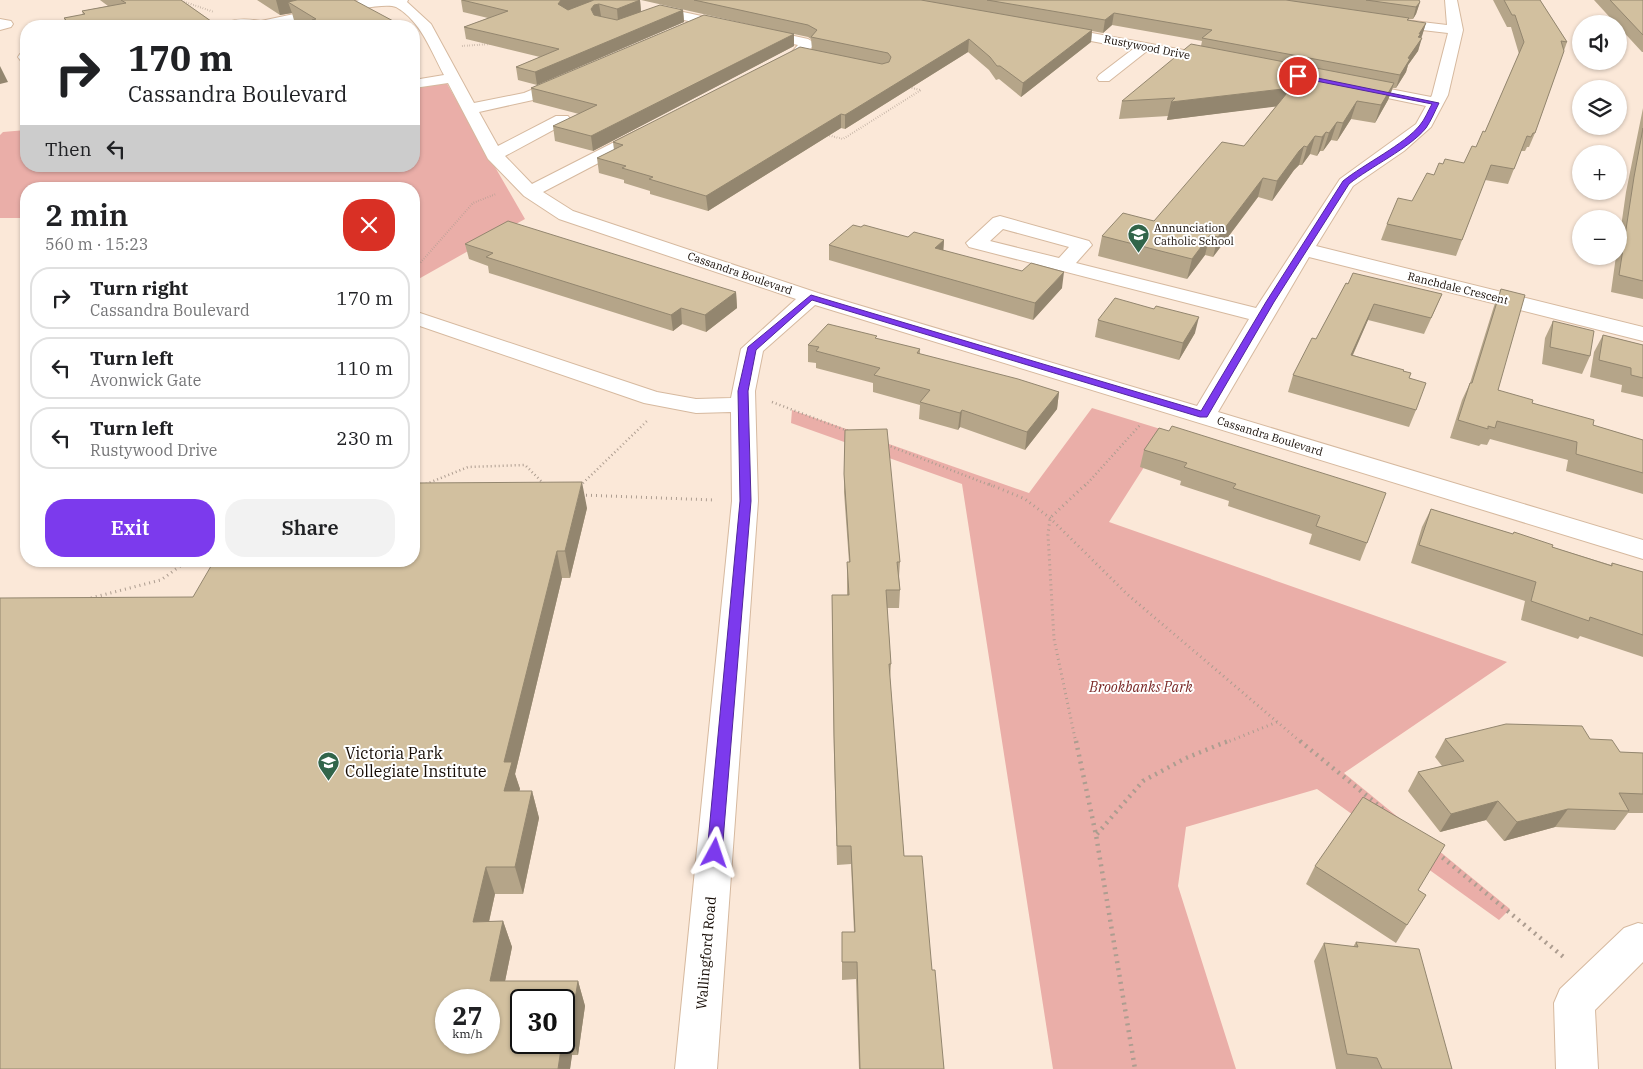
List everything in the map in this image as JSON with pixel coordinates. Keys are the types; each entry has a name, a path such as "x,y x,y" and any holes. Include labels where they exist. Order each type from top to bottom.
{"street":[{"path":"293,20 378,2 397,0"},
{"name":"Cassandra Boulevard","path":"397,0 420,20"},
{"path":"1204,415 1303,249 1346,183 1361,170 1398,147 1423,127 1440,95 1456,30 1452,0"},
{"path":"640,6 808,43 791,57 817,57"},
{"path":"635,21 660,11"},
{"name":"Cassandra Boulevard","path":"420,20 424,24 494,155 530,192 566,215 811,297 1643,550"},
{"path":"678,32 704,20"},
{"path":"1378,21 1456,30"},
{"name":"Rustywood Drive","path":"1040,27 1231,63"},
{"path":"1104,78 1145,46"},
{"path":"469,109 528,97 576,76"},
{"path":"420,83 452,78"},
{"path":"1336,84 1436,103"},
{"path":"494,155 562,119"},
{"path":"530,192 657,126"},
{"name":"Ranchdale Crescent","path":"1303,249 1643,334"},
{"path":"1062,266 1262,316"},
{"name":"Wallingford Road","path":"696,1069 745,501 743,398 752,349 811,297"},
{"path":"420,319 652,398 696,406 743,398"},
{"path":"1576,1069 1574,1003 1638,941 1643,942"}],"path":[{"path":"457,47 491,44"},
{"path":"824,134 843,139 921,90 903,86"},
{"path":"420,263 473,203 496,194"},
{"path":"743,398 851,432"},
{"path":"577,488 668,401"},
{"path":"1135,1069 1096,835 1054,639 1048,535 1050,518 1082,489 1145,420"},
{"path":"878,442 1025,499 1050,518 1127,594 1390,815"},
{"path":"423,485 468,467 525,465 548,489"},
{"path":"580,495 745,501"},
{"path":"87,598 161,580 179,567"},
{"path":"1096,835 1143,781 1186,758 1277,722"},
{"path":"1436,852 1596,983"}],"green space":[{"path":"446,82 525,219 420,278 420,182 20,182 20,218 0,218 0,135 3,132 20,131 20,172 420,172 420,85"},
{"name":"Brookbanks Park","path":"1092,408 1167,431 1109,522 1507,662 1344,773 1510,909 1499,920 1317,789 1186,827 1178,886 1236,1069 1053,1069 962,484 791,423 792,410 1029,493"}],"building":[{"path":"121,0 181,0 209,20 66,20 64,18 85,14 82,11 126,3"},
{"path":"297,0 354,0 391,20 312,20 316,19 288,2"},
{"path":"462,0 561,0 558,4 568,10 594,0 640,0 617,9 599,4 594,5 591,9 594,15 617,20 660,5 683,10 535,72 516,67 559,49 464,27 508,11"},
{"path":"694,0 921,0 1092,30 1023,83 1000,66 997,66 990,57 969,39 845,115 841,114 706,196 649,179 653,177 622,168 626,166 597,158 623,145 613,142 800,47 882,64 889,62 891,57 888,53 811,37 817,30 808,25"},
{"path":"987,0 1286,0 1409,18 1407,20 1426,23 1418,37 1422,38 1408,58 1410,59 1400,75 1202,38 1212,30 1114,13 1105,20"},
{"path":"1366,0 1419,0 1420,2 1416,7"},
{"path":"1504,0 1540,0 1567,42 1561,41 1564,51 1535,133 1531,137 1527,136 1514,169 1491,165 1462,240 1387,224 1398,198 1412,201 1427,173 1434,175 1439,163 1443,164 1445,159 1464,163 1472,146 1476,147 1483,131 1485,132 1524,42 1515,15 1512,15"},
{"path":"1610,0 1643,0 1643,35 1627,18 1627,15 1624,15"},
{"path":"704,15 794,34 591,136 553,126 597,105 531,88"},
{"path":"1191,44 1394,83 1381,105 1357,101 1343,123 1337,122 1329,133 1326,132 1322,137 1315,136 1307,147 1304,146 1299,151 1277,181 1263,178 1218,237 1210,235 1192,259 1102,236 1123,213 1154,221 1222,142 1244,146 1291,88 1171,102 1175,98 1122,101"},
{"path":"1643,128 1643,281 1619,275 1621,265 1627,265 1627,223"},
{"path":"508,221 736,292 705,315 681,308 671,315 486,257 493,253 465,244"},
{"path":"853,225 861,227 864,225 908,237 914,232 944,240 935,248 1022,271 1031,263 1064,272 1035,303 829,245"},
{"path":"1353,273 1442,294 1431,318 1374,304 1351,355 1404,370 1411,373 1409,378 1426,383 1416,410 1293,375 1312,338 1316,339"},
{"path":"1501,289 1525,295 1498,390 1533,400 1532,403 1594,420 1593,425 1643,440 1643,473 1576,454 1577,442 1497,421 1495,428 1488,426 1488,429 1458,420 1470,383 1472,383"},
{"path":"1115,298 1154,309 1156,306 1199,317 1183,343 1098,320"},
{"path":"1553,321 1594,331 1590,356 1550,347"},
{"path":"828,324 920,349 917,353 1018,379 1059,392 1027,432 962,410 960,413 920,402 930,390 874,375 880,368 816,351 819,347 808,345"},
{"path":"1603,335 1643,345 1643,378 1631,375 1631,368 1599,360"},
{"path":"1172,426 1386,493 1367,543 1316,526 1320,516 1233,488 1236,484 1184,467 1187,463 1144,450 1159,428 1169,431"},
{"path":"887,429 900,562 897,562 900,590 886,590 891,664 889,664 904,856 922,856 932,970 935,970 944,1069 860,1069 857,962 842,962 842,932 855,932 851,846 837,846 834,736 832,595 849,595 847,562 850,562 844,474 845,430"},
{"name":"Victoria Park Collegiate Institute","path":"582,482 565,551 557,551 504,762 512,762 504,791 532,791 515,867 486,867 473,922 503,921 490,981 578,981 575,999 575,989 510,989 510,1054 560,1054 558,1069 0,1069 0,598 193,597 210,567 420,567 420,483"},
{"path":"1431,509 1513,534 1514,532 1553,545 1552,547 1612,566 1612,563 1643,572 1643,635 1590,617 1589,621 1531,601 1536,582 1419,545"},
{"path":"1506,724 1582,726 1590,739 1612,740 1620,752 1643,753 1643,794 1619,793 1629,811 1568,809 1517,822 1498,801 1451,814 1418,772 1464,761 1445,739"},
{"path":"1363,797 1445,845 1418,890 1426,895 1407,925 1315,866"},
{"path":"1356,942 1419,949 1452,1069 1382,1069 1377,1058 1347,1054 1324,943 1358,947"}],"place":[{"name":"Annunciation Catholic School","path":"1138,253"},
{"name":"Victoria Park Collegiate Institute","path":"329,781"}],"route":[{"path":"715,853 745,501 743,391 752,349 811,297 1204,415 1270,302 1346,183 1361,170 1398,147 1423,127 1436,103 1298,76"}]}
